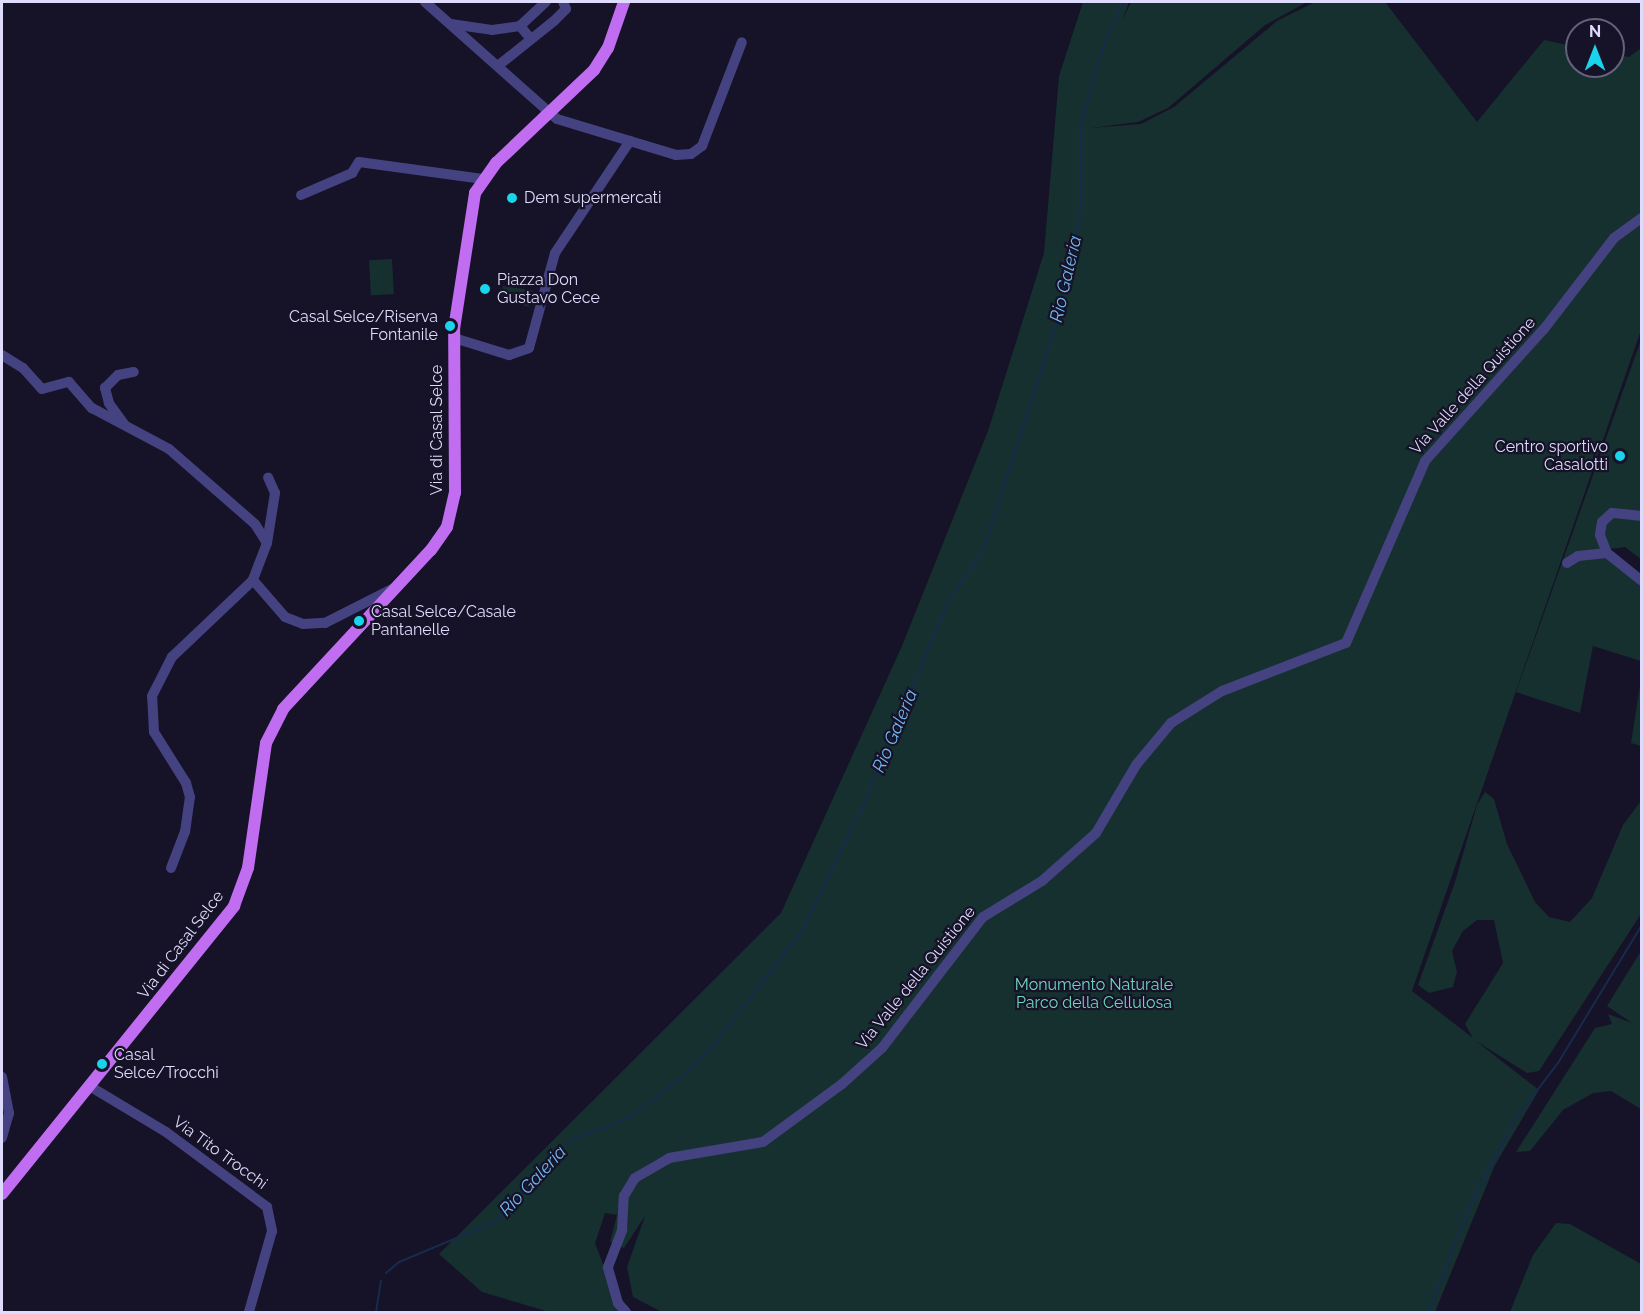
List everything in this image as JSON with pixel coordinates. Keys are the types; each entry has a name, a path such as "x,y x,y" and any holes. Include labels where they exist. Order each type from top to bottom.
{"main road":[{"name":"Via di Casal Selce","path":"2,1194 91,1087 237,900 248,868 265,750 278,717 302,686 440,540 453,507 454,338 471,206 483,178 602,59 624,2"}],"street":[{"path":"424,2 561,121 676,155 699,150 742,42"},
{"path":"451,24 492,30 520,26 546,2"},
{"path":"499,65 566,9 563,2"},
{"path":"520,26 531,39"},
{"path":"454,338 509,356 529,348 547,273 555,253 630,141"},
{"path":"301,195 352,173 359,162 483,178"},
{"name":"Via Valle della Quistione","path":"626,1312 618,1303 608,1267 622,1230 624,1196 636,1178 669,1158 763,1142 842,1084 882,1048 983,917 1042,881 1096,833 1136,765 1171,723 1222,691 1346,643 1425,461 1544,329 1614,238 1641,218"},
{"path":"2,355 23,368 43,389 69,382 90,406 128,429 172,450 258,527 267,543"},
{"path":"128,429 109,404 105,391 115,377 134,372"},
{"path":"171,868 185,832 190,797 186,783 154,732 150,714 152,696 172,657 253,580 267,543 275,499 268,477"},
{"path":"1641,516 1618,512 1604,519 1600,537 1607,553 1641,581"},
{"path":"1567,563 1578,556 1607,553"},
{"path":"253,580 278,612 308,625 333,621 399,585"},
{"path":"2,1077 9,1113 2,1138"},
{"name":"Via Tito Trocchi","path":"91,1087 166,1132 267,1207 272,1231 249,1312"}],"green space":[{"name":"Monumento Naturale Parco della Cellulosa","path":"1083,2 1129,2 1122,21 1131,2 1307,2 1265,25 1168,108 1138,122 1090,128 1141,124 1174,107 1277,21 1315,2 1385,2 1477,122 1544,40 1565,44 1565,78 1625,78 1625,56 1629,57 1641,48 1641,330 1412,991 1473,1038 1465,1024 1503,963 1494,920 1477,920 1463,931 1452,951 1457,972 1453,987 1429,993 1418,985 1455,882 1477,805 1485,792 1494,799 1507,844 1535,902 1549,917 1570,922 1592,898 1623,825 1641,801 1641,914 1539,1071 1527,1073 1476,1041 1539,1090 1495,1165 1435,1312 662,1312 633,1297 627,1267 645,1216 624,1248 610,1242 617,1215 605,1213 595,1243 621,1312 549,1312 482,1292 439,1254 781,913 902,646 988,431 1044,253 1059,76"},
{"path":"392,259 394,294 371,295 369,260"},
{"path":"503,286 532,290 529,307 500,297"},
{"path":"1641,340 1641,559 1625,547 1603,550 1641,587 1641,661 1593,646 1580,713 1516,692"},
{"path":"1641,679 1641,746 1631,743"},
{"path":"1641,951 1641,1109 1611,1091 1593,1093 1563,1110 1530,1151 1516,1152 1595,1028 1612,1024 1608,1014 1632,1023 1607,1006"},
{"path":"1556,1223 1570,1224 1641,1264 1641,1312 1510,1312 1533,1255"}],"waterway":[{"name":"Rio Galeria","path":"386,1273 399,1262 495,1222 571,1140 629,1118 681,1078 708,1052 802,931 865,801 948,602 983,551 1069,284 1080,212 1080,128 1100,55 1122,2"},
{"path":"1428,1312 1471,1204 1513,1122 1558,1063 1642,925"},
{"name":"Rio Galeria","path":"376,1312 381,1280"}],"place":[{"name":"Dem supermercati","path":"512,198"},
{"name":"Piazza Don Gustavo Cece","path":"485,289"},
{"name":"Casal Selce/Riserva Fontanile","path":"450,326"},
{"name":"Centro sportivo Casalotti","path":"1620,456"},
{"name":"Casal Selce/Casale Pantanelle","path":"359,621"},
{"name":"Casal Selce/Trocchi","path":"102,1064"}]}
